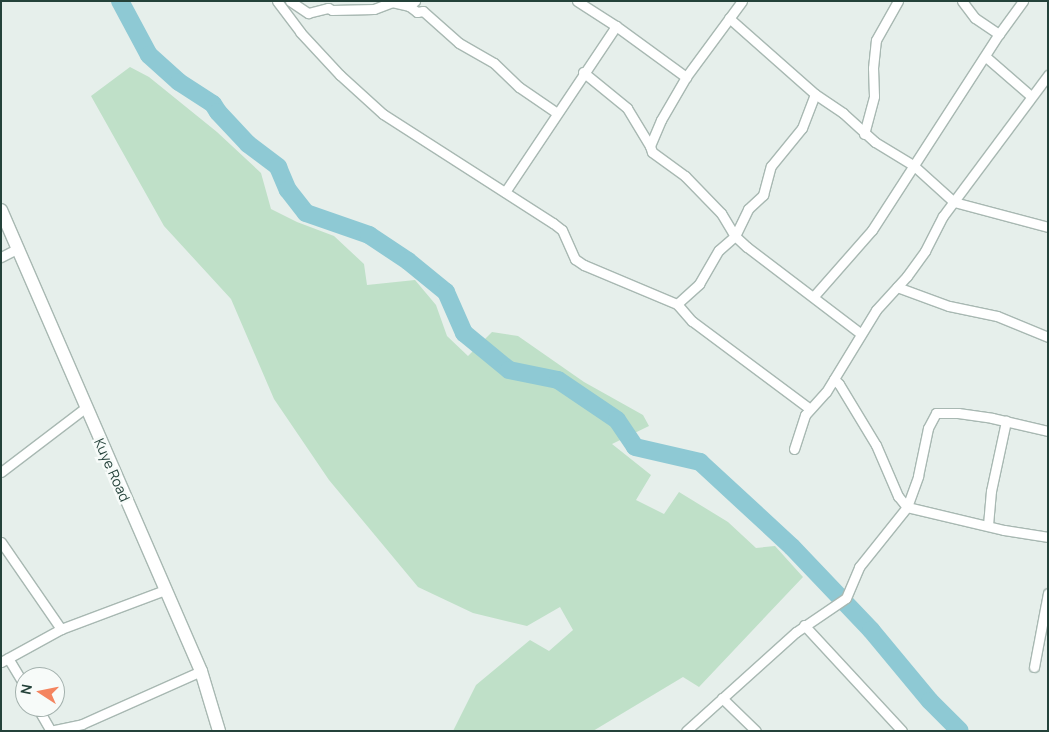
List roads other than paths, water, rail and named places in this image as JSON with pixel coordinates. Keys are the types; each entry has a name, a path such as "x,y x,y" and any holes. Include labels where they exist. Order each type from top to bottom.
{"street":[{"path":"277,1 300,32 340,75 382,114 562,230 575,259 677,304 692,321 810,409"},
{"path":"290,1 308,13 329,4 332,10 342,8 374,9 392,2 412,4 417,12 423,11 452,39 494,63 519,87 557,113"},
{"path":"577,1 616,26 686,77"},
{"path":"650,146 661,120 686,77 742,1"},
{"path":"864,134 874,96 872,68 876,40 898,1"},
{"path":"962,1 975,18 999,34"},
{"path":"814,296 872,230 912,165 1023,1"},
{"path":"729,18 815,94 842,113 864,134 912,165 954,202 1048,227"},
{"path":"505,192 583,72 616,26"},
{"path":"986,57 1031,96"},
{"path":"583,72 627,108 655,156 685,176 721,213 735,236 861,334"},
{"path":"794,449 800,424 834,379 876,310 925,251 937,225 1048,75"},
{"path":"677,304 699,284 719,250 735,236 748,209 763,195 776,157 792,142 802,128 815,94"},
{"name":"Kuye Road","path":"1,210 201,672 219,731"},
{"path":"1,257 17,249"},
{"path":"897,287 949,306 997,316 1048,337"},
{"path":"834,379 839,384 876,445 898,496 907,507 1004,530 1048,537"},
{"path":"1,472 86,408"},
{"path":"686,731 804,625 846,598 859,567 907,507 918,476 928,428 936,413 958,413 1006,421 1048,431"},
{"path":"988,525 991,491 1006,421"},
{"path":"1,542 61,629"},
{"path":"15,673 5,660 61,629 165,590"},
{"path":"1034,667 1048,593"},
{"path":"804,625 902,731"},
{"path":"43,717 51,731 82,724 201,672"},
{"path":"722,698 756,731"}],"waterway":[{"path":"120,1 149,55 179,82 213,104 218,112 248,144 278,167 288,190 306,213 369,235 408,261 446,292 464,333 509,370 558,380 617,420 635,447 700,462 792,547 871,630 930,701 960,731"}]}
